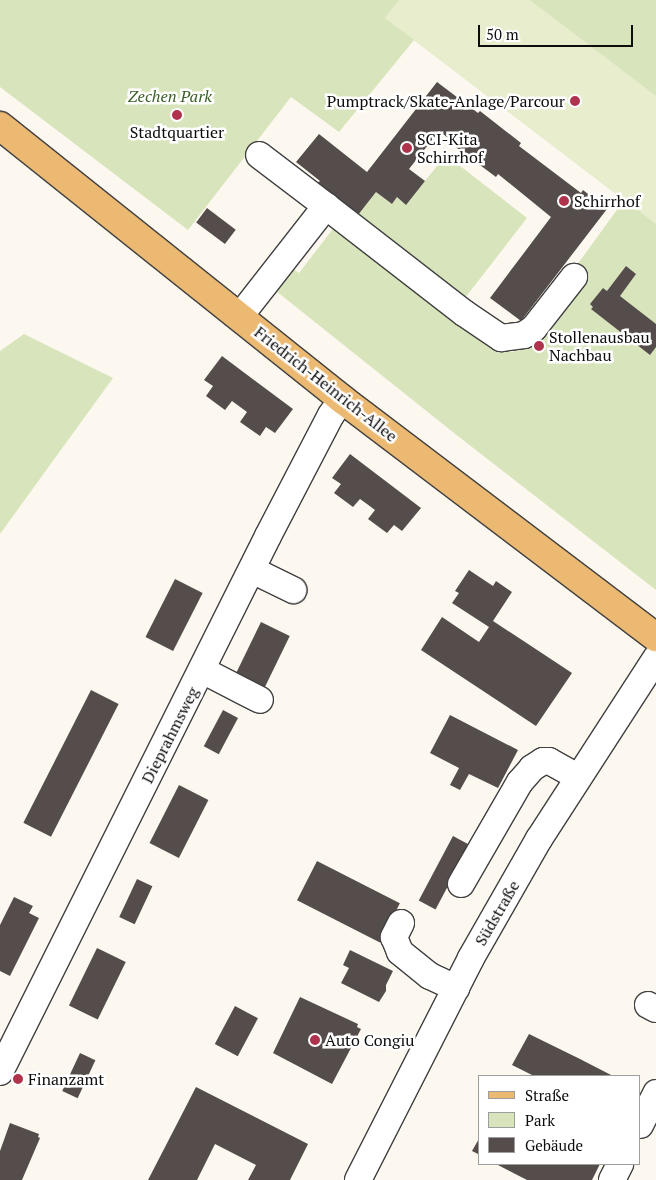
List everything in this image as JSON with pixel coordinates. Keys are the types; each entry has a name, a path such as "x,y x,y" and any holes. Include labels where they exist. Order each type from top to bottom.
{"main road":[{"name":"Friedrich-Heinrich-Allee","path":"0,126 342,398 656,637"}],"street":[{"path":"259,155 464,313 501,338 524,336 534,328 574,277"},
{"path":"240,316 326,206"},
{"name":"Dieprahmsweg","path":"0,1072 252,570 331,415 342,398"},
{"path":"252,570 293,590"},
{"name":"Südstraße","path":"358,1180 456,988 534,848 656,658"},
{"path":"202,670 260,700"},
{"path":"461,884 520,782 532,768 543,761 549,761 578,777"},
{"path":"401,923 394,937 400,952 430,976 456,988"},
{"path":"641,1123 656,1093"},
{"path":"612,1180 620,1165"}],"green space":[{"name":"Zechen Park","path":"0,0 656,0 656,590 454,433 276,291 293,269 299,273 335,226 498,349 514,352 624,200 414,40 339,132 291,97 188,230 0,87"},
{"name":"Pumptrack/Skate-Anlage/Parcour","path":"399,0 530,0 656,96 656,224 385,18"},
{"path":"446,155 527,218 465,298 358,215 376,192 392,204 397,197 406,204"},
{"path":"24,334 113,378 0,534 0,351"}],"building":[{"name":"Schirrhof","path":"437,82 478,113 480,111 521,143 519,146 581,193 583,190 607,209 521,321 490,298 551,217 498,174 496,177 453,145 455,143 439,131 409,169 425,181 406,205 397,197 392,204 376,192 358,215 317,183 320,181 296,162 319,134 367,172"},
{"path":"207,208 236,230 225,244 196,222"},
{"path":"626,266 636,274 620,296 656,324 656,347 650,355 591,309 593,307 590,304 603,288 607,291"},
{"path":"222,356 293,409 275,433 266,427 260,436 240,422 247,412 232,401 225,410 206,396 213,386 204,380"},
{"path":"350,454 421,508 402,531 394,525 387,533 368,519 375,510 360,499 353,507 334,493 341,484 332,478"},
{"path":"469,570 493,586 496,581 512,592 493,621 572,673 536,726 421,650 442,617 479,642 489,627 452,603 459,593 455,591"},
{"path":"175,579 203,593 173,651 145,637"},
{"path":"261,622 290,636 261,694 233,680"},
{"path":"91,690 119,704 51,837 23,823"},
{"path":"223,710 238,718 219,754 204,746"},
{"path":"450,715 518,750 498,788 469,774 460,790 450,785 459,768 430,753"},
{"path":"179,785 208,800 179,858 149,843"},
{"path":"453,836 470,845 436,909 419,900"},
{"path":"317,861 400,903 380,942 297,900"},
{"path":"137,879 152,886 135,924 119,917"},
{"path":"14,897 33,906 29,913 39,918 10,976 0,971 0,925"},
{"path":"97,948 126,962 98,1020 69,1006"},
{"path":"350,950 393,971 386,985 386,991 379,1002 341,983 349,968 343,965"},
{"name":"Auto Congiu","path":"300,997 358,1024 357,1027 361,1029 332,1084 273,1053"},
{"path":"235,1006 258,1018 238,1056 215,1044"},
{"path":"529,1034 611,1075 532,1075 512,1065"},
{"path":"80,1053 95,1060 78,1098 62,1091"},
{"path":"196,1087 308,1144 290,1180 248,1180 256,1165 215,1144 197,1180 148,1180"},
{"path":"10,1123 39,1134 38,1137 40,1138 22,1180 0,1180 0,1151"},
{"path":"478,1140 478,1154 472,1151"},
{"path":"498,1165 600,1165 592,1180 527,1180"}],"place":[{"name":"Pumptrack/Skate-Anlage/Parcour","path":"575,101"},
{"name":"Stadtquartier","path":"177,115"},
{"name":"SCI-Kita Schirrhof","path":"407,148"},
{"name":"Schirrhof","path":"564,201"},
{"name":"Stollenausbau Nachbau","path":"539,346"},
{"name":"Auto Congiu","path":"315,1040"},
{"name":"Finanzamt","path":"18,1079"}]}
